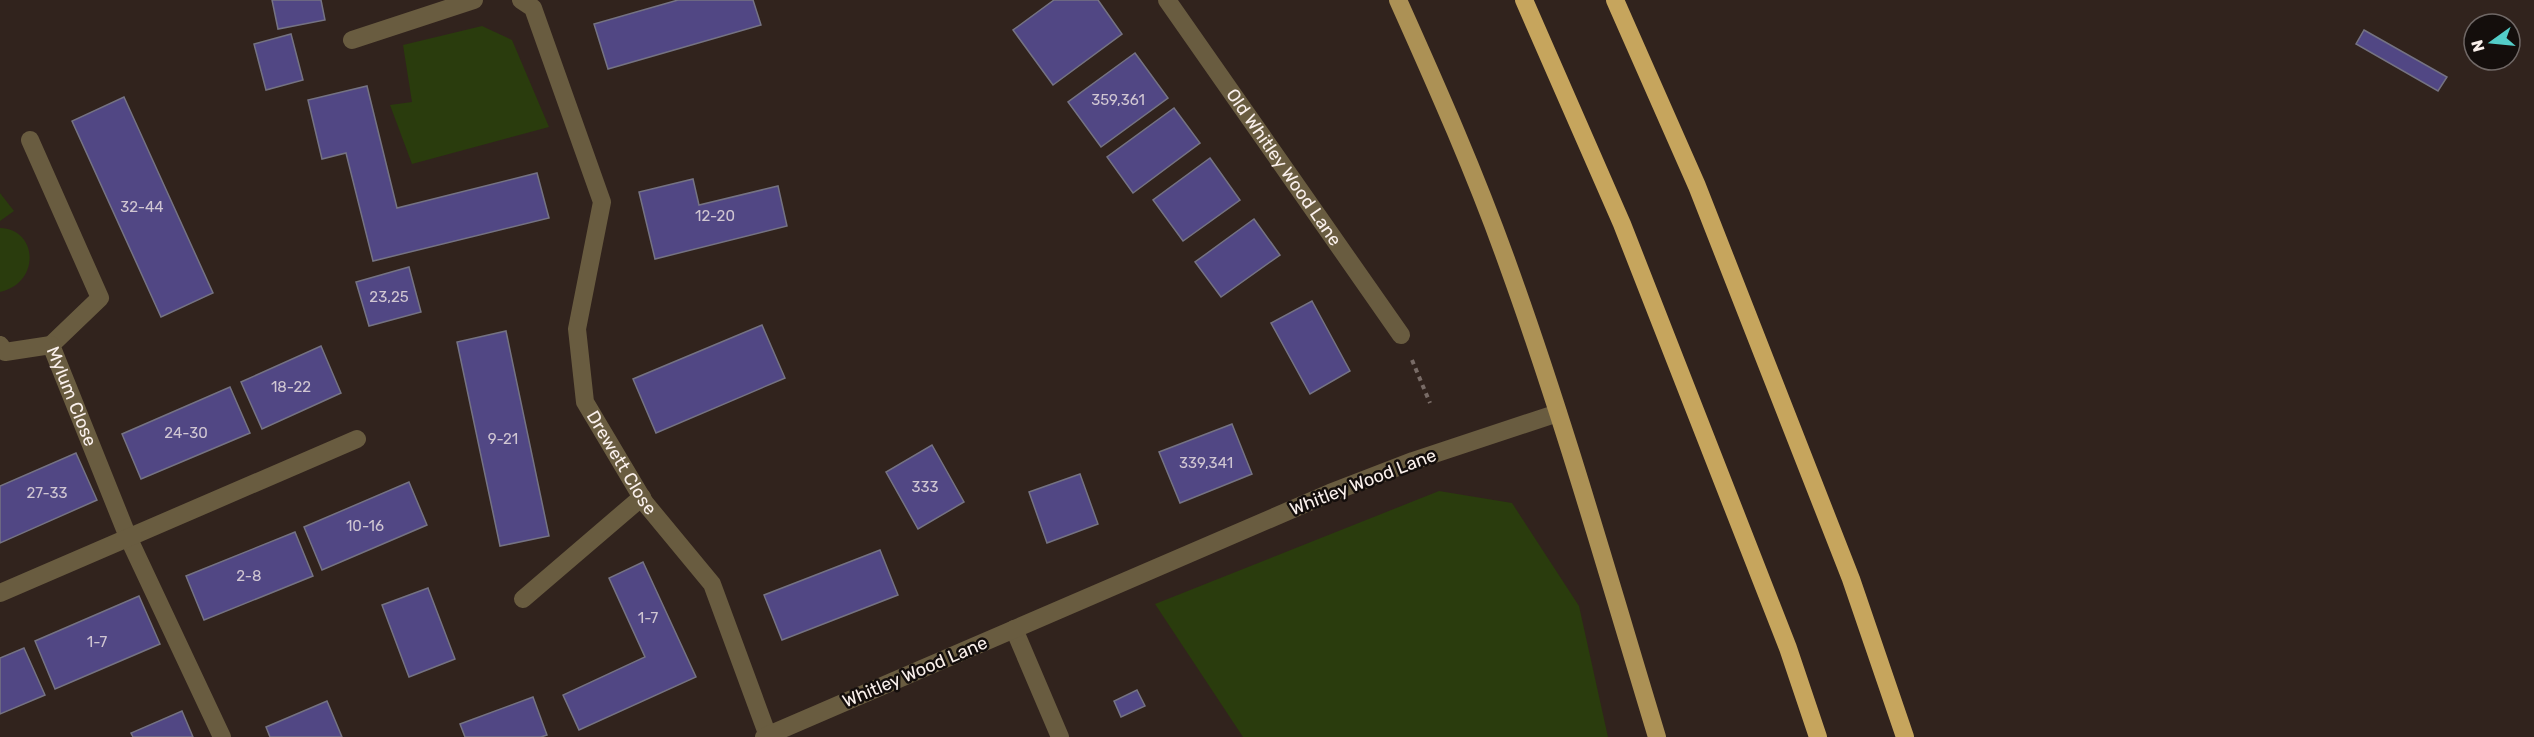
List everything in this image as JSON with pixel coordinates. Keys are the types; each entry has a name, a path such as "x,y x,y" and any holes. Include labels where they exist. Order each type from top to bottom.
{"highway":[{"path":"1524,0 1622,224 1788,648 1818,737"},
{"path":"1615,0 1718,241 1851,579 1905,737"},
{"path":"1788,648 1807,737"}],"main road":[{"path":"1398,0 1508,263 1558,413 1658,737"}],"street":[{"path":"352,40 474,0"},
{"name":"Drewett Close","path":"521,0 533,8 602,202 577,329 585,402 642,497 712,584 766,736"},
{"name":"Old Whitley Wood Lane","path":"1167,0 1401,334"},
{"name":"Mylum Close","path":"30,140 100,298 51,345 128,537 222,737"},
{"path":"0,345 5,352 51,345"},
{"name":"Whitley Wood Lane","path":"766,736 1330,493 1413,461 1558,413"},
{"path":"0,593 357,439"},
{"path":"523,599 642,497"},
{"path":"1014,629 1060,737"}],"path":[{"path":"1401,334 1430,403"}],"green space":[{"path":"482,26 512,40 549,127 412,164 390,105 412,102 403,45"},
{"path":"0,193 14,211 0,221"},
{"path":"0,228 13,231 22,237 28,246 30,257 23,278 13,287 0,292"},
{"path":"1439,491 1512,503 1579,606 1608,737 1243,737 1155,604"}],"building":[{"path":"272,0 321,0 325,20 278,29"},
{"path":"678,0 753,0 761,25 608,69 594,24"},
{"path":"1054,0 1098,0 1122,34 1053,85 1013,30"},
{"path":"2364,30 2447,77 2438,91 2356,44"},
{"path":"291,34 303,80 266,90 254,44"},
{"path":"1135,53 1168,98 1101,147 1068,102"},
{"path":"367,86 397,208 537,173 549,218 373,261 346,153 322,159 308,100"},
{"path":"124,97 213,293 161,317 72,121"},
{"path":"1174,108 1200,143 1133,193 1107,157"},
{"path":"1210,158 1240,200 1183,241 1153,200"},
{"path":"693,179 699,205 778,186 787,226 655,259 639,192"},
{"path":"1254,219 1280,255 1221,297 1195,262"},
{"path":"409,267 421,312 369,326 356,282"},
{"path":"1312,301 1350,371 1310,394 1271,323"},
{"path":"762,325 785,378 656,433 633,379"},
{"path":"506,331 549,536 500,546 457,342"},
{"path":"321,346 341,393 262,429 241,382"},
{"path":"230,387 250,433 141,479 122,434"},
{"path":"1232,424 1252,474 1180,503 1159,452"},
{"path":"932,445 964,502 918,529 886,472"},
{"path":"76,453 97,500 0,543 0,486"},
{"path":"1080,474 1098,524 1047,543 1029,492"},
{"path":"409,482 427,525 322,570 304,527"},
{"path":"295,532 313,576 204,620 186,576"},
{"path":"880,550 898,595 782,640 764,595"},
{"path":"643,562 696,677 579,730 563,695 645,657 609,578"},
{"path":"428,588 455,659 409,677 382,605"},
{"path":"139,596 160,644 55,689 35,641"},
{"path":"24,648 45,695 0,714 0,658"},
{"path":"1137,690 1145,706 1121,717 1114,701"},
{"path":"533,697 547,735 541,737 465,737 460,724"},
{"path":"327,701 342,737 270,737 266,727"},
{"path":"182,711 193,737 133,737 131,733"}]}
